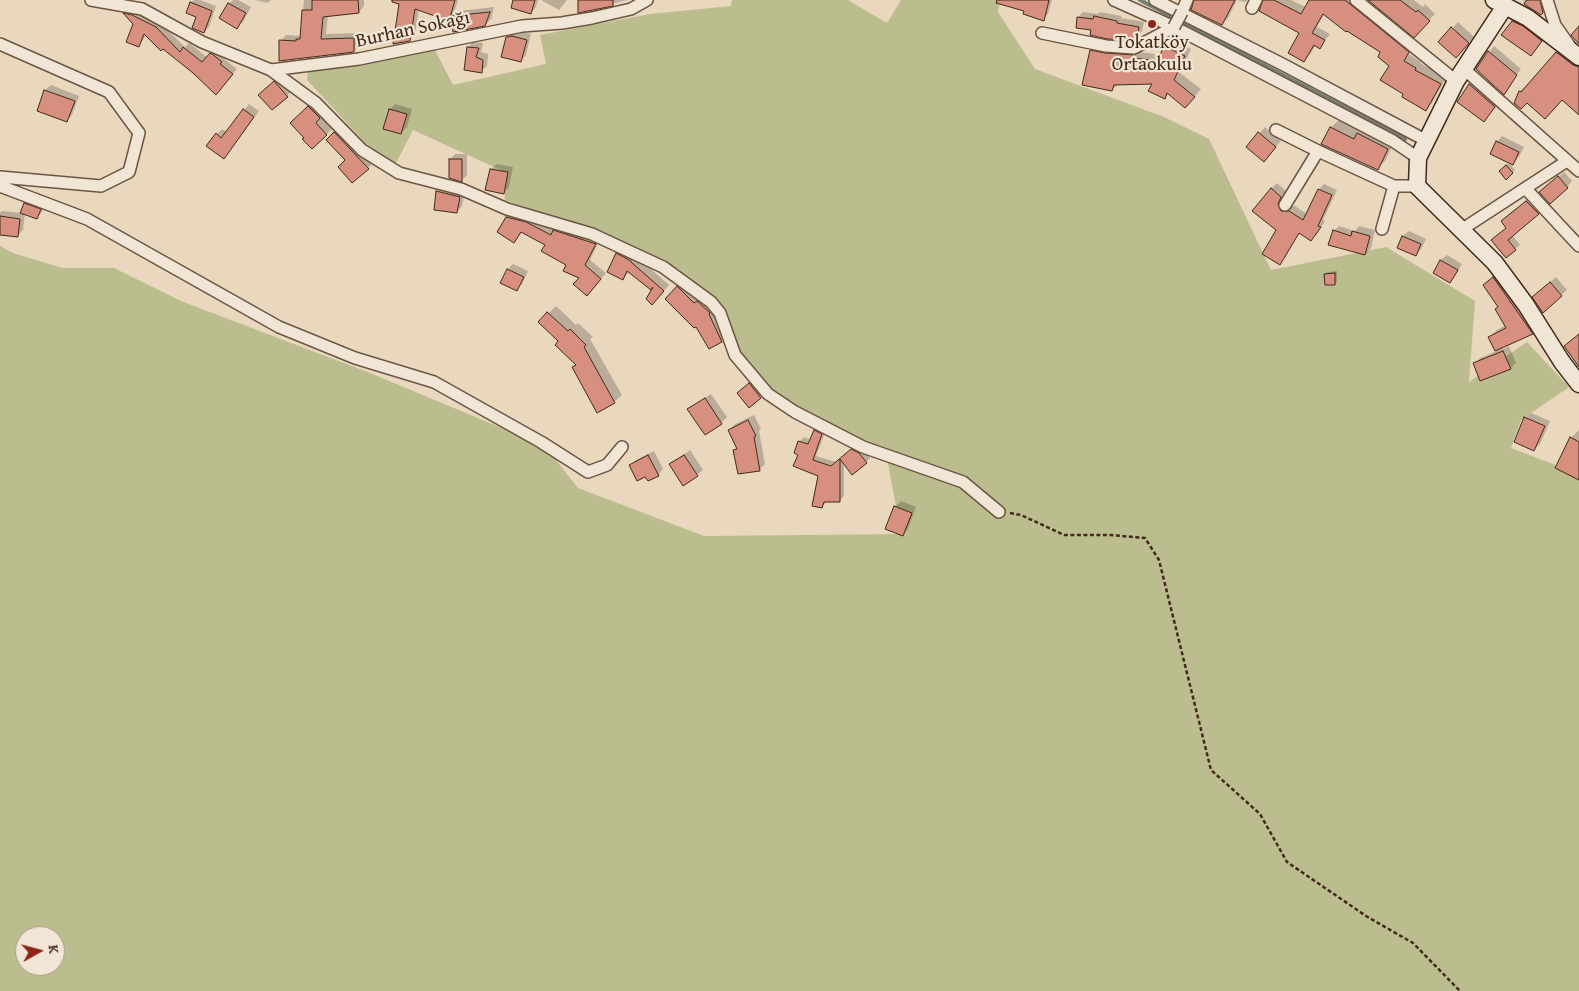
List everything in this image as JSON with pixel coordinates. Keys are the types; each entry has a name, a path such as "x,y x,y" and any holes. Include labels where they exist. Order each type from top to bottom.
{"street":[{"path":"91,0 142,9 202,42 272,70 316,104 362,150 399,173 461,189 507,208 592,234 663,267 711,302 720,313 734,356 768,394 795,412 864,447 962,482 999,512"},
{"name":"Burhan Sokağı","path":"272,70 359,59 522,26 562,23 592,18 631,9 647,0"},
{"path":"1114,0 1174,28 1393,141 1418,158"},
{"path":"1155,0 1282,64 1427,141"},
{"path":"1042,33 1106,46 1134,48 1174,28 1188,0"},
{"path":"1356,0 1460,75 1579,171"},
{"path":"1548,0 1555,24 1577,54"},
{"path":"1417,186 1418,158 1460,75 1500,3 1528,18 1577,54"},
{"path":"0,44 4,44 108,92 139,132 130,172 101,186 0,177"},
{"path":"1276,130 1394,186 1417,186 1495,263 1526,305 1562,362 1579,384"},
{"path":"1285,205 1318,151"},
{"path":"1461,230 1567,161"},
{"path":"0,186 87,219 279,327 355,358 434,382 541,442 588,472 607,465 622,447"},
{"path":"1382,229 1394,186"},
{"path":"1526,189 1579,246"}],"path":[{"path":"999,512 1021,515 1064,536 1110,535 1145,538 1159,560 1211,770 1260,814 1287,862 1366,916 1413,943 1460,991"}],"green space":[{"path":"732,0 848,0 887,23 901,0 1000,0 998,12 1035,69 1164,117 1209,139 1271,270 1386,247 1475,301 1469,382 1527,342 1569,387 1521,420 1511,448 1579,474 1579,991 0,991 0,246 13,253 62,268 114,268 181,301 370,373 545,446 578,488 704,536 901,534 886,452 818,421 758,387 695,289 613,242 505,200 503,171 413,130 395,165 372,150 307,80 309,66 432,44 453,85 546,64 540,35 650,14 731,6"}],"building":[{"path":"312,0 358,0 359,13 323,17 321,39 354,38 354,52 279,61 279,40 296,41 296,39 300,39 302,10 312,10"},
{"path":"392,0 455,0 449,21 415,9 410,41 393,44 399,4 392,2"},
{"path":"513,0 535,0 531,14 511,8"},
{"path":"578,0 613,0 613,6 578,13"},
{"path":"997,0 1049,0 1044,21 1023,14 1024,11 996,3"},
{"path":"1194,0 1235,0 1222,25 1191,10"},
{"path":"1263,0 1274,0 1301,14 1309,0 1345,0 1409,52 1404,61 1416,68 1415,70 1441,84 1426,111 1402,97 1403,94 1380,80 1389,66 1378,57 1380,52 1346,32 1323,14 1312,33 1325,40 1320,49 1314,45 1304,62 1288,53 1299,33 1259,11"},
{"path":"1368,0 1400,0 1416,12 1418,10 1430,21 1414,38"},
{"path":"1527,0 1540,0 1543,13 1541,15 1524,4"},
{"path":"190,2 212,11 204,33 192,28 196,17 186,13"},
{"path":"228,3 246,13 237,29 219,18"},
{"path":"490,12 485,26 453,32 451,16"},
{"path":"123,13 132,15 156,27 180,52 183,47 202,62 210,53 212,54 222,62 220,64 233,74 216,95 193,73 163,49 161,51 144,34 139,47 126,42 133,24"},
{"path":"1094,16 1139,27 1137,38 1132,40 1107,39 1090,35 1091,30 1076,28 1077,17 1093,19"},
{"path":"1512,21 1523,26 1542,41 1531,56 1501,35"},
{"path":"1579,26 1579,44 1571,35"},
{"path":"1451,27 1469,43 1456,58 1438,42"},
{"path":"512,36 527,40 521,62 501,57 506,37"},
{"path":"1164,46 1185,56 1174,80 1195,97 1185,108 1167,93 1165,99 1148,91 1152,84 1114,85 1112,91 1082,85 1090,50 1135,55 1134,58 1157,61"},
{"path":"467,47 479,48 476,57 483,60 482,73 464,70"},
{"path":"1488,51 1517,75 1504,95 1476,69"},
{"path":"1556,52 1573,65 1579,67 1579,115 1562,100 1545,119 1527,103 1521,109 1514,103 1519,91 1521,92"},
{"path":"274,81 288,97 272,110 258,95"},
{"path":"1469,84 1495,107 1484,122 1457,102"},
{"path":"44,90 75,101 67,122 37,111"},
{"path":"308,106 320,118 316,123 327,135 312,149 290,123"},
{"path":"243,109 254,117 224,159 206,146 216,133 221,138"},
{"path":"389,109 407,114 401,134 383,129"},
{"path":"1330,127 1354,139 1357,133 1388,149 1378,170 1321,144"},
{"path":"334,132 369,169 352,183 338,167 345,160 326,140"},
{"path":"1258,132 1276,147 1264,162 1246,147"},
{"path":"1496,141 1519,152 1513,165 1490,154"},
{"path":"449,159 462,159 462,182 449,178"},
{"path":"1506,165 1513,173 1506,180 1499,171"},
{"path":"490,169 508,172 504,194 485,190"},
{"path":"1558,176 1568,188 1550,204 1539,192"},
{"path":"1271,188 1281,197 1278,204 1281,211 1289,211 1303,220 1318,189 1332,195 1318,226 1321,227 1311,241 1299,233 1280,265 1262,254 1276,230 1252,211"},
{"path":"436,191 460,197 457,213 434,210"},
{"path":"1526,201 1539,214 1508,240 1516,250 1506,258 1491,240 1506,228 1501,221"},
{"path":"24,203 41,209 37,219 20,213"},
{"path":"0,216 20,219 18,237 0,235"},
{"path":"506,217 526,222 551,235 553,230 596,244 585,265 601,279 587,296 573,284 579,278 563,271 566,265 541,251 545,245 521,232 514,243 497,232"},
{"path":"1333,230 1351,236 1352,231 1370,236 1365,255 1328,245"},
{"path":"1402,236 1421,244 1416,256 1397,248"},
{"path":"616,253 631,261 664,291 652,305 646,299 653,287 651,290 627,271 623,280 607,272"},
{"path":"1440,260 1458,270 1450,283 1433,273"},
{"path":"507,269 524,277 517,291 500,283"},
{"path":"1335,273 1335,285 1325,285 1324,274"},
{"path":"1493,277 1533,334 1495,351 1488,337 1506,328 1495,309 1498,307 1483,285"},
{"path":"1550,282 1562,296 1543,313 1532,297"},
{"path":"677,286 694,303 697,301 710,313 722,342 709,349 696,327 694,328 665,299"},
{"path":"547,312 568,331 570,329 586,345 584,347 615,403 597,413 572,367 576,365 555,345 558,341 538,322"},
{"path":"1579,334 1579,367 1564,346"},
{"path":"1503,351 1511,369 1480,381 1473,363"},
{"path":"749,383 761,398 749,408 737,393"},
{"path":"705,398 722,424 705,435 687,409"},
{"path":"1524,417 1545,426 1534,451 1514,442"},
{"path":"748,420 756,436 754,437 760,471 738,474 733,450 737,449 728,430"},
{"path":"814,430 822,434 813,460 831,466 851,449 859,453 867,463 852,475 840,459 840,502 824,502 822,508 812,506 818,476 793,466 798,455 794,453 798,441 808,444"},
{"path":"1570,437 1579,442 1579,480 1555,468"},
{"path":"648,455 659,476 648,481 645,477 637,481 629,465"},
{"path":"684,455 698,476 683,486 669,464"},
{"path":"894,506 912,513 903,536 885,529"}],"waterway":[{"path":"1140,0 1405,139"}],"place":[{"name":"Tokatköy Ortaokulu","path":"1152,24"}]}
